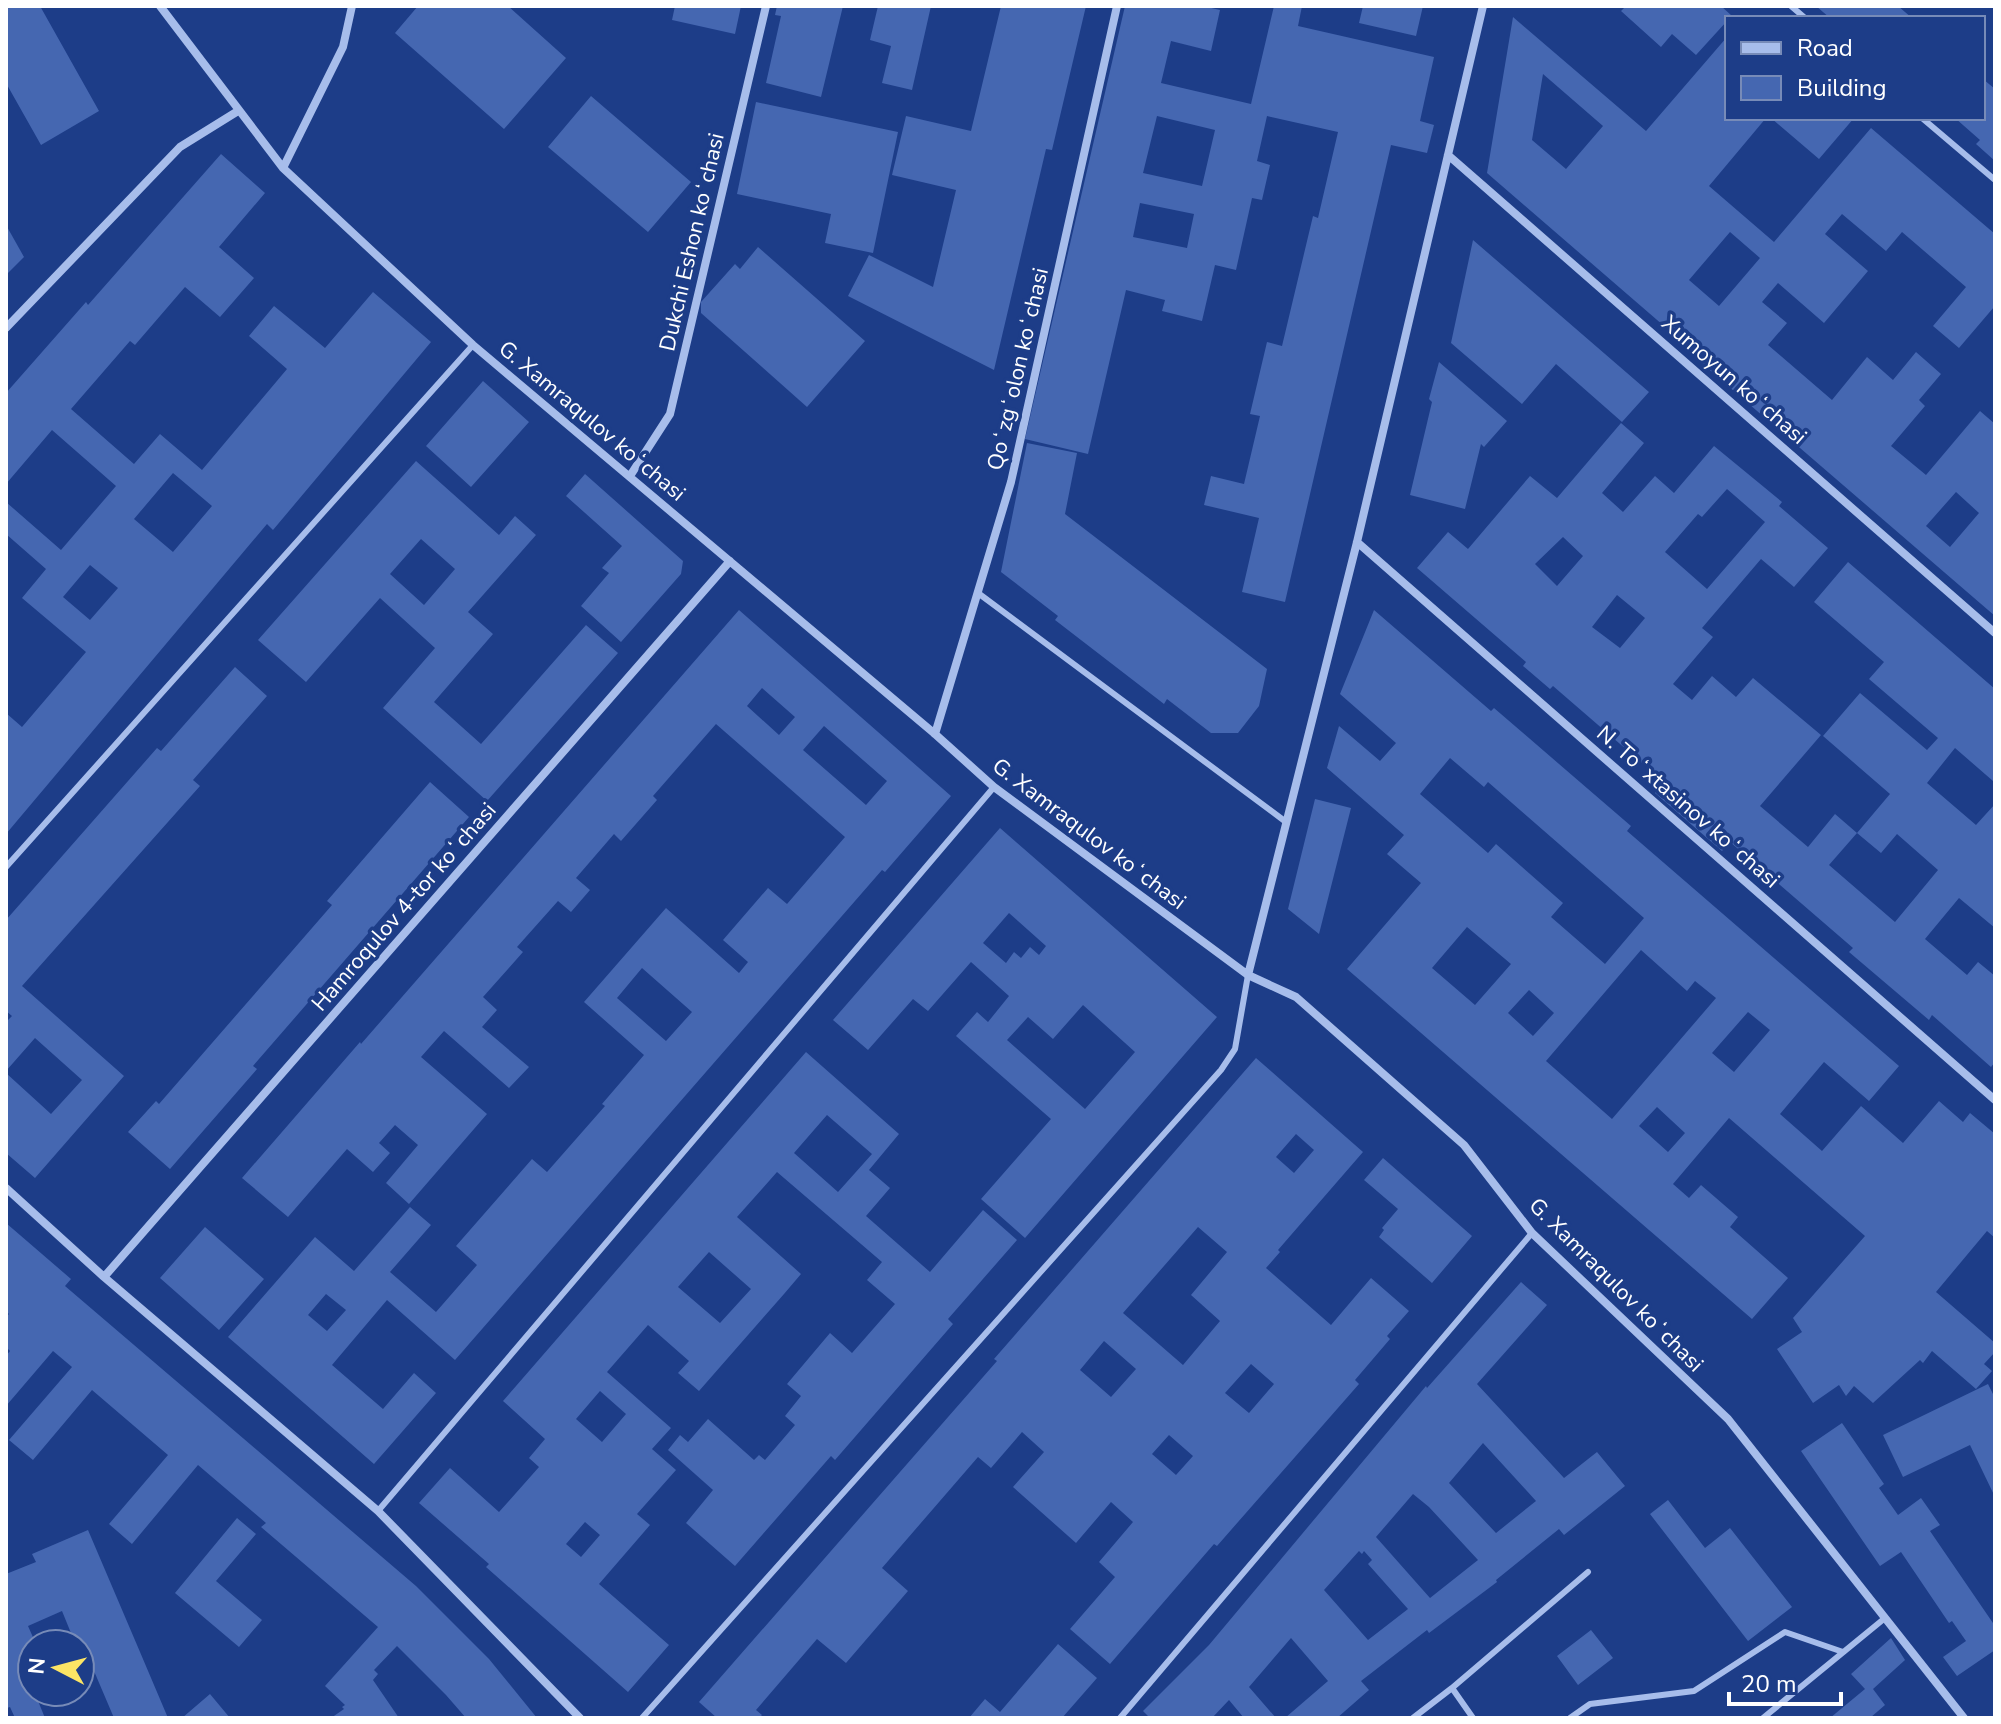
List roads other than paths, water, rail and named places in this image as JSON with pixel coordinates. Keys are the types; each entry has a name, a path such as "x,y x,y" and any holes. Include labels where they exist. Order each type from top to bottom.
{"street":[{"name":"G. Xamraqulov koʻchasi","path":"160,6 283,168 473,345 994,787 1248,975 1296,997 1464,1145 1532,1233 1728,1419 1964,1718"},
{"path":"283,168 343,47 352,6"},
{"name":"Dukchi Eshon koʻchasi","path":"630,476 670,414 766,6"},
{"name":"Qoʻzgʻolon koʻchasi","path":"935,734 1011,482 1117,6"},
{"path":"1248,975 1357,542 1483,6"},
{"path":"6,328 180,147 238,111"},
{"name":"Xumoyun koʻchasi","path":"1448,155 1995,633"},
{"name":"N. Toʻxtasinov koʻchasi","path":"1357,542 1995,1100"},
{"name":"Hamroqulov 4-tor koʻchasi","path":"104,1277 730,561"},
{"path":"6,1188 104,1277 378,1511 580,1718"}],"lane":[{"path":"1924,120 1995,180"},
{"path":"6,867 473,345"},
{"path":"978,593 1286,822"},
{"path":"378,1511 994,787"},
{"path":"642,1718 1221,1070 1235,1049 1248,975"},
{"path":"1120,1718 1532,1233"},
{"path":"1413,1718 1588,1572"},
{"path":"1763,1718 1885,1618"},
{"path":"1570,1718 1590,1704 1694,1691 1785,1632 1843,1652"},
{"path":"1452,1688 1473,1718"}]}
